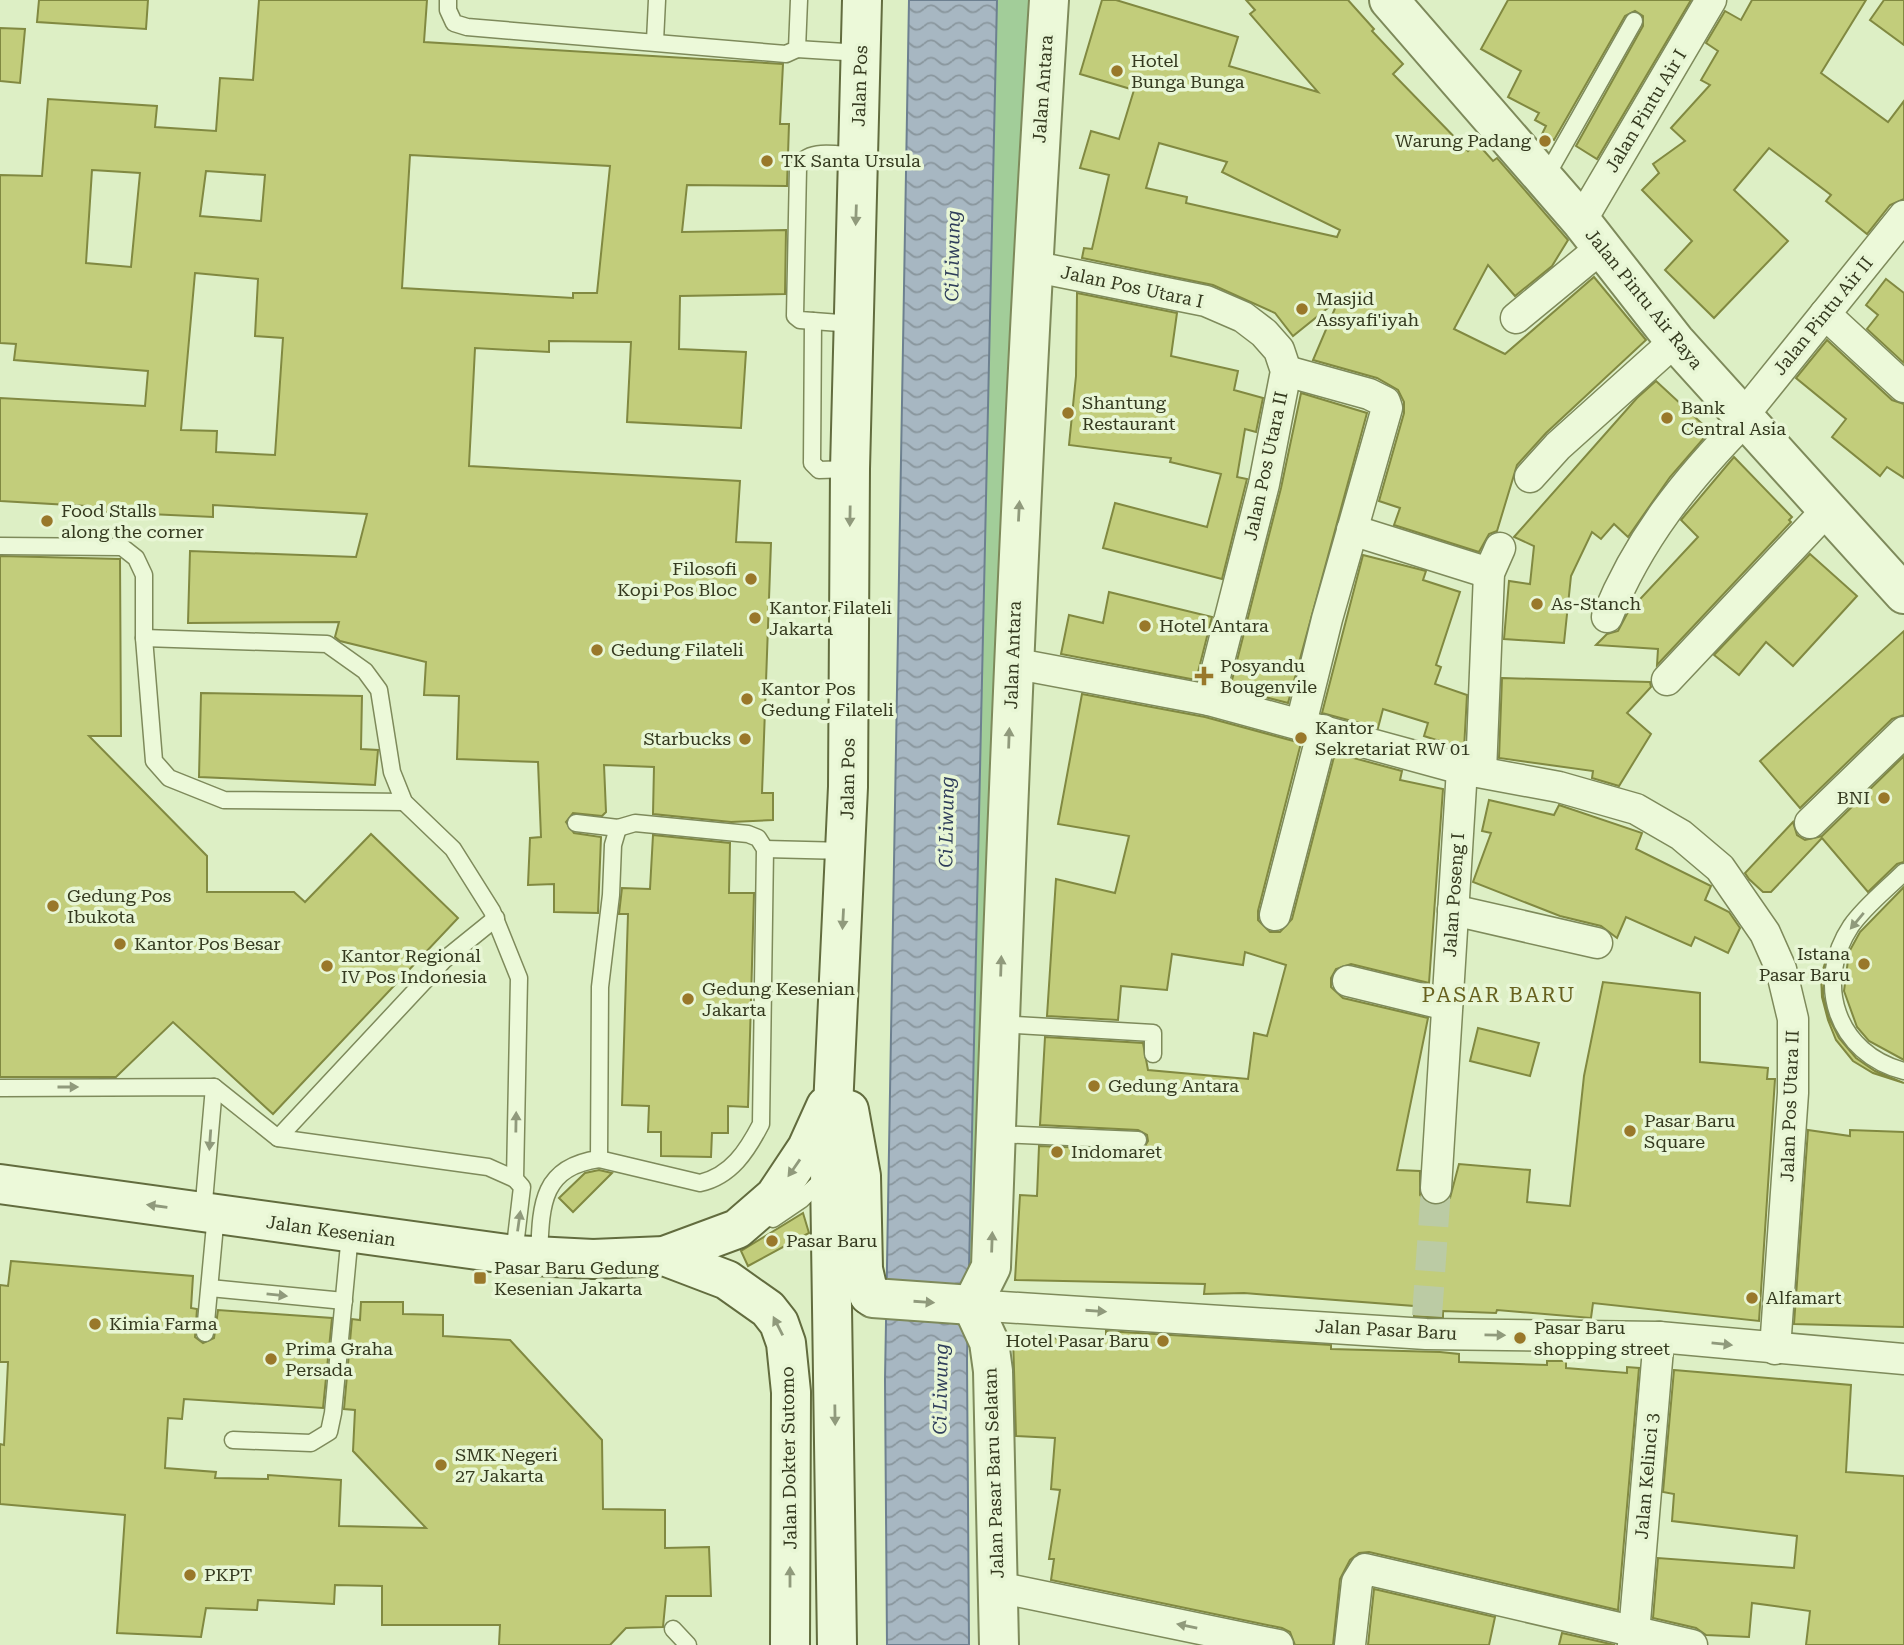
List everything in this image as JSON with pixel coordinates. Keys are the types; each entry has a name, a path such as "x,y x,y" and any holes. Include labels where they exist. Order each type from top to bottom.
{"main road":[{"name":"Jalan Pos","path":"837,1645 830,1172 846,851 850,470 862,0"},
{"name":"Jalan Antara","path":"970,1305 981,1293 991,1267 1012,663 1031,266 1049,0"},
{"name":"Jalan Pintu Air Raya","path":"1405,7 1675,341 1904,594"},
{"path":"664,1256 737,1229 775,1196 807,1148 836,1074"},
{"name":"Jalan Pasar Baru","path":"836,1074 849,1108 861,1176 863,1269 874,1297 970,1305"},
{"name":"Jalan Kesenian","path":"0,1184 526,1256 593,1259 664,1256"},
{"name":"Jalan Dokter Sutomo","path":"664,1256 727,1280 768,1308 779,1323 786,1343 791,1392 790,1645"},
{"name":"Jalan Pasar Baru Selatan","path":"970,1305 989,1342 993,1371 999,1645"}],"street":[{"name":"Jalan Pintu Air I","path":"1516,318 1591,235 1712,0"},
{"name":"Jalan Pintu Air II","path":"1607,617 1625,573 1669,504 1744,418 1904,216"},
{"name":"Jalan Pos Utara I","path":"1031,266 1206,301 1230,311 1264,333 1279,350 1286,371"},
{"path":"1825,314 1904,387"},
{"path":"1530,477 1558,446 1675,341"},
{"name":"Jalan Pos Utara II","path":"1209,700 1264,484 1286,371 1369,394 1385,402 1387,408 1352,530 1312,727"},
{"path":"1667,680 1827,510"},
{"name":"Jalan Poseng I","path":"1352,530 1494,560 1453,910 1436,1188"},
{"name":"Jalan Pos Utara II","path":"1012,663 1209,700 1471,771 1559,787 1636,809 1658,819 1720,868 1765,933 1781,969 1793,1019 1793,1093 1775,1349"},
{"path":"1275,915 1312,727"},
{"path":"1811,823 1904,732"},
{"path":"1453,910 1597,943"},
{"path":"1348,981 1447,1005"},
{"name":"Jalan Pasar Baru","path":"970,1305 1659,1337 1904,1359"},
{"name":"Jalan Kelinci 3","path":"1635,1631 1659,1337"},
{"path":"1350,1645 1357,1582 1365,1569 1692,1645"},
{"path":"998,1587 1278,1645"}],"lane":[{"path":"448,0 448,10 454,23 467,27 786,54 797,49 861,53"},
{"path":"655,41 657,0"},
{"path":"797,49 799,0"},
{"path":"1544,180 1634,21"},
{"path":"853,324 800,320 794,310 798,168 802,159 811,154 858,156"},
{"path":"813,321 812,463 819,470 850,470"},
{"path":"0,546 122,547 136,558 144,575 145,638 154,761 169,778 224,800 404,802"},
{"path":"145,638 327,644 365,671 379,690 392,772 404,802 453,849 496,919 519,978 514,1179"},
{"path":"526,1256 541,1217 549,1185 563,1170 599,1159 699,1184 716,1179 736,1163 761,1124 765,849 758,838 748,834 635,824 618,828 576,823"},
{"path":"599,1159 600,987 611,895 613,845 618,828"},
{"path":"765,849 846,851"},
{"path":"1904,872 1851,926 1833,967 1831,992 1842,1025 1863,1050 1882,1066 1904,1071"},
{"path":"278,1138 444,960 496,919"},
{"path":"999,1024 1153,1033 1153,1054"},
{"path":"0,1087 214,1087 278,1138 488,1167 514,1179 522,1187 526,1256"},
{"path":"205,1333 210,1288 214,1087"},
{"path":"996,1134 1138,1140"},
{"path":"664,1256 735,1241 801,1200 830,1172"},
{"path":"233,1440 312,1443 329,1432 350,1234"},
{"path":"210,1288 344,1301"},
{"path":"673,1629 688,1645"}],"green space":[{"path":"997,0 1054,0 972,1305 969,1262"}],"water":[{"name":"Ci Liwung","path":"909,0 997,0 967,1360 969,1645 887,1645 885,1380"}],"building":[{"path":"39,0 148,0 146,29 37,22"},
{"path":"259,0 427,0 424,42 783,64 780,124 789,124 787,186 687,185 682,232 786,230 785,294 680,296 679,349 746,352 741,428 627,422 631,342 549,341 549,352 475,348 469,466 740,481 736,542 771,543 762,793 773,793 773,820 731,822 653,814 654,767 604,765 606,812 602,816 573,813 566,822 574,833 601,837 598,913 554,912 554,884 528,885 530,838 541,837 538,762 457,759 459,696 424,695 426,662 340,641 335,637 339,622 188,623 190,551 356,557 367,514 213,505 213,517 85,511 86,506 0,501 0,398 145,406 148,371 14,360 16,344 0,343 0,175 42,176 48,99 157,106 155,127 216,131 220,78 253,80","holes":["410,155 610,166 597,293 573,293 573,298 402,288","92,170 140,173 131,267 86,263","206,171 265,175 261,221 200,216","195,273 258,279 255,336 283,338 275,455 216,452 217,431 181,430"]},
{"path":"1102,0 1116,0 1238,37 1229,66 1318,92 1250,14 1255,10 1246,0 1348,0 1403,64 1393,74 1468,151 1477,143 1493,161 1497,158 1568,240 1552,266 1515,296 1488,265 1454,329 1505,354 1594,277 1646,340 1546,433 1517,465 1497,531 1489,534 1479,552 1394,525 1400,508 1379,501 1404,413 1404,402 1398,390 1377,378 1313,360 1339,299 1293,336 1275,313 1213,285 1082,258 1084,248 1092,249 1109,175 1080,168 1091,131 1119,139 1134,90 1080,74","holes":["1159,143 1227,162 1222,172 1340,230 1337,237 1186,203 1187,197 1146,188"]},
{"path":"1508,0 1691,0 1597,159 1576,146 1643,26 1643,16 1635,11 1625,16 1554,140 1542,134 1546,126 1535,120 1539,113 1508,97 1521,71 1481,49"},
{"path":"1752,0 1866,0 1821,73 1888,122 1904,101 1904,199 1890,205 1867,234 1826,201 1831,195 1769,148 1734,190 1788,241 1714,318 1665,270 1692,241 1642,190 1659,173 1653,164 1685,141 1671,128 1710,85 1701,80 1718,51 1706,43 1725,11 1741,20"},
{"path":"1884,0 1904,0 1904,45 1870,20"},
{"path":"0,28 25,29 20,83 0,81"},
{"path":"1886,279 1904,293 1904,363 1867,329 1878,315 1866,305"},
{"path":"1077,293 1177,313 1171,356 1238,371 1234,390 1263,398 1256,432 1245,429 1237,477 1247,479 1222,579 1103,548 1115,503 1207,527 1221,474 1170,462 1171,458 1069,445 1076,376"},
{"path":"1827,340 1892,400 1904,404 1904,478 1887,467 1880,476 1832,437 1846,419 1796,378"},
{"path":"1656,381 1710,431 1670,477 1628,537 1614,524 1601,539 1592,532 1571,576 1564,643 1504,639 1509,581 1530,584 1534,546 1514,537 1637,398"},
{"path":"1301,393 1367,413 1288,703 1230,688 1281,488"},
{"path":"1734,457 1792,517 1789,520 1791,522 1657,665 1658,649 1596,645 1607,634 1618,631 1628,612 1698,537 1681,520"},
{"path":"1810,554 1857,596 1793,666 1766,642 1739,675 1714,655"},
{"path":"1363,555 1426,571 1423,580 1460,592 1436,665 1441,667 1435,684 1467,695 1464,749 1424,736 1428,723 1383,709 1378,728 1322,713"},
{"name":"Kantor Pos Besar","path":"0,556 120,559 121,736 89,736 207,856 207,892 294,892 305,902 371,834 458,918 273,1114 173,1022 116,1077 0,1077"},
{"path":"1109,592 1212,617 1196,680 1061,654 1069,615 1103,623"},
{"path":"1904,631 1904,715 1892,719 1800,808 1760,761"},
{"path":"1502,678 1650,682 1651,687 1627,713 1651,734 1619,786 1592,778 1593,771 1499,758"},
{"path":"201,693 362,696 361,749 378,750 375,785 199,777"},
{"path":"1082,694 1205,717 1301,743 1258,911 1258,920 1270,932 1280,932 1292,919 1335,753 1402,771 1400,780 1443,789 1429,983 1351,964 1336,969 1331,978 1331,987 1343,998 1428,1018 1397,1170 1420,1171 1420,1195 1427,1203 1443,1204 1450,1198 1459,1164 1530,1170 1527,1202 1570,1206 1584,1076 1603,982 1700,993 1700,1062 1768,1068 1767,1079 1775,1079 1759,1321 1593,1303 1591,1318 1497,1310 1496,1313 1443,1311 1443,1317 1427,1317 1414,1316 1414,1306 1244,1293 1204,1294 1205,1284 1015,1280 1020,1195 1037,1196 1039,1146 1138,1150 1143,1149 1148,1141 1147,1135 1138,1130 1040,1125 1045,1037 1143,1043 1148,1070 1248,1079 1254,1033 1267,1036 1286,965 1245,952 1243,965 1172,954 1167,990 1121,986 1118,1020 1047,1016 1056,879 1115,893 1129,836 1058,824"},
{"name":"BNI","path":"1904,756 1904,862 1897,864 1868,892 1822,838 1771,892 1763,892 1749,879 1745,873 1793,822 1797,835 1805,840 1822,836"},
{"path":"1489,800 1554,815 1559,805 1642,833 1636,849 1711,886 1705,900 1729,912 1740,928 1728,953 1695,937 1691,946 1626,917 1617,938 1601,926 1560,916 1473,882 1491,833 1482,831"},
{"name":"Gedung Kesenian Jakarta","path":"653,835 730,843 729,893 754,893 748,1107 728,1106 728,1133 712,1133 711,1157 661,1156 661,1132 648,1132 649,1106 622,1105 628,914 619,914 622,888 650,889"},
{"path":"1904,887 1904,1060 1869,1041 1857,1027 1844,991 1849,952 1860,932"},
{"path":"1826,960 1823,995 1829,1018 1839,1038 1856,1058 1875,1071 1904,1083 1873,1073 1853,1061 1836,1040 1822,997 1821,976"},
{"path":"1478,1028 1539,1043 1530,1076 1470,1061"},
{"path":"1808,1130 1850,1136 1850,1130 1904,1132 1904,1327 1794,1324"},
{"path":"599,1170 612,1173 573,1212 559,1198 585,1173"},
{"name":"Pasar Baru","path":"803,1213 809,1233 748,1266 741,1251"},
{"path":"11,1261 193,1276 191,1308 197,1309 195,1337 203,1343 214,1338 218,1310 332,1318 323,1408 184,1399 182,1419 168,1418 165,1468 216,1472 215,1478 268,1479 268,1475 341,1480 339,1526 426,1528 353,1451 355,1410 344,1409 352,1319 360,1320 361,1302 403,1302 403,1314 443,1315 443,1336 510,1340 602,1440 603,1509 665,1510 665,1548 709,1547 711,1596 666,1596 663,1627 626,1628 610,1645 499,1645 500,1625 382,1625 382,1586 335,1585 334,1604 258,1600 257,1610 206,1608 201,1637 117,1633 125,1515 0,1504 0,1444 4,1445 8,1362 0,1362 0,1285 8,1286"},
{"path":"1106,1331 1331,1345 1331,1349 1440,1352 1459,1354 1459,1362 1547,1365 1547,1361 1566,1361 1566,1368 1627,1373 1627,1367 1639,1368 1618,1610 1369,1552 1359,1553 1350,1560 1340,1579 1333,1645 1295,1645 1290,1632 1282,1628 1051,1580 1054,1559 1049,1559 1060,1490 1051,1489 1055,1438 1016,1436 1013,1337 1106,1340"},
{"path":"1674,1370 1851,1385 1846,1472 1904,1476 1904,1645 1806,1645 1810,1611 1752,1603 1749,1637 1706,1635 1696,1628 1653,1618 1658,1558 1794,1568 1797,1536 1672,1521 1674,1494 1663,1492"},
{"path":"1374,1589 1495,1617 1489,1645 1368,1645"},
{"path":"1562,1633 1615,1645 1559,1645"}],"tunnel":[{"path":"1427,1316 1436,1188"}],"place":[{"name":"Hotel Bunga Bunga","path":"1117,71"},
{"name":"Warung Padang","path":"1545,141"},
{"name":"TK Santa Ursula","path":"767,161"},
{"name":"Masjid Assyafi'iyah","path":"1302,309"},
{"name":"Shantung Restaurant","path":"1068,413"},
{"name":"Bank Central Asia","path":"1667,418"},
{"name":"Food Stalls along the corner","path":"47,521"},
{"name":"Filosofi Kopi Pos Bloc","path":"751,579"},
{"name":"As-Stanch","path":"1537,604"},
{"name":"Kantor Filateli Jakarta","path":"755,618"},
{"name":"Hotel Antara","path":"1145,626"},
{"name":"Gedung Filateli","path":"597,650"},
{"name":"Posyandu Bougenvile","path":"1204,676"},
{"name":"Kantor Pos Gedung Filateli","path":"747,699"},
{"name":"Kantor Sekretariat RW 01","path":"1301,738"},
{"name":"Starbucks","path":"745,739"},
{"name":"BNI","path":"1884,798"},
{"name":"Gedung Pos Ibukota","path":"53,906"},
{"name":"Kantor Pos Besar","path":"120,944"},
{"name":"Istana Pasar Baru","path":"1864,964"},
{"name":"Kantor Regional IV Pos Indonesia","path":"327,966"},
{"name":"Gedung Kesenian Jakarta","path":"688,999"},
{"name":"Gedung Antara","path":"1094,1086"},
{"name":"Pasar Baru Square","path":"1630,1131"},
{"name":"Indomaret","path":"1057,1152"},
{"name":"Pasar Baru","path":"772,1241"},
{"name":"Pasar Baru Gedung Kesenian Jakarta","path":"480,1278"},
{"name":"Alfamart","path":"1752,1298"},
{"name":"Kimia Farma","path":"95,1324"},
{"name":"Pasar Baru shopping street","path":"1520,1338"},
{"name":"Hotel Pasar Baru","path":"1163,1341"},
{"name":"Prima Graha Persada","path":"271,1359"},
{"name":"SMK Negeri 27 Jakarta","path":"441,1465"},
{"name":"PKPT","path":"190,1575"}],"district":[{"name":"PASAR BARU","path":"1499,995"}]}
